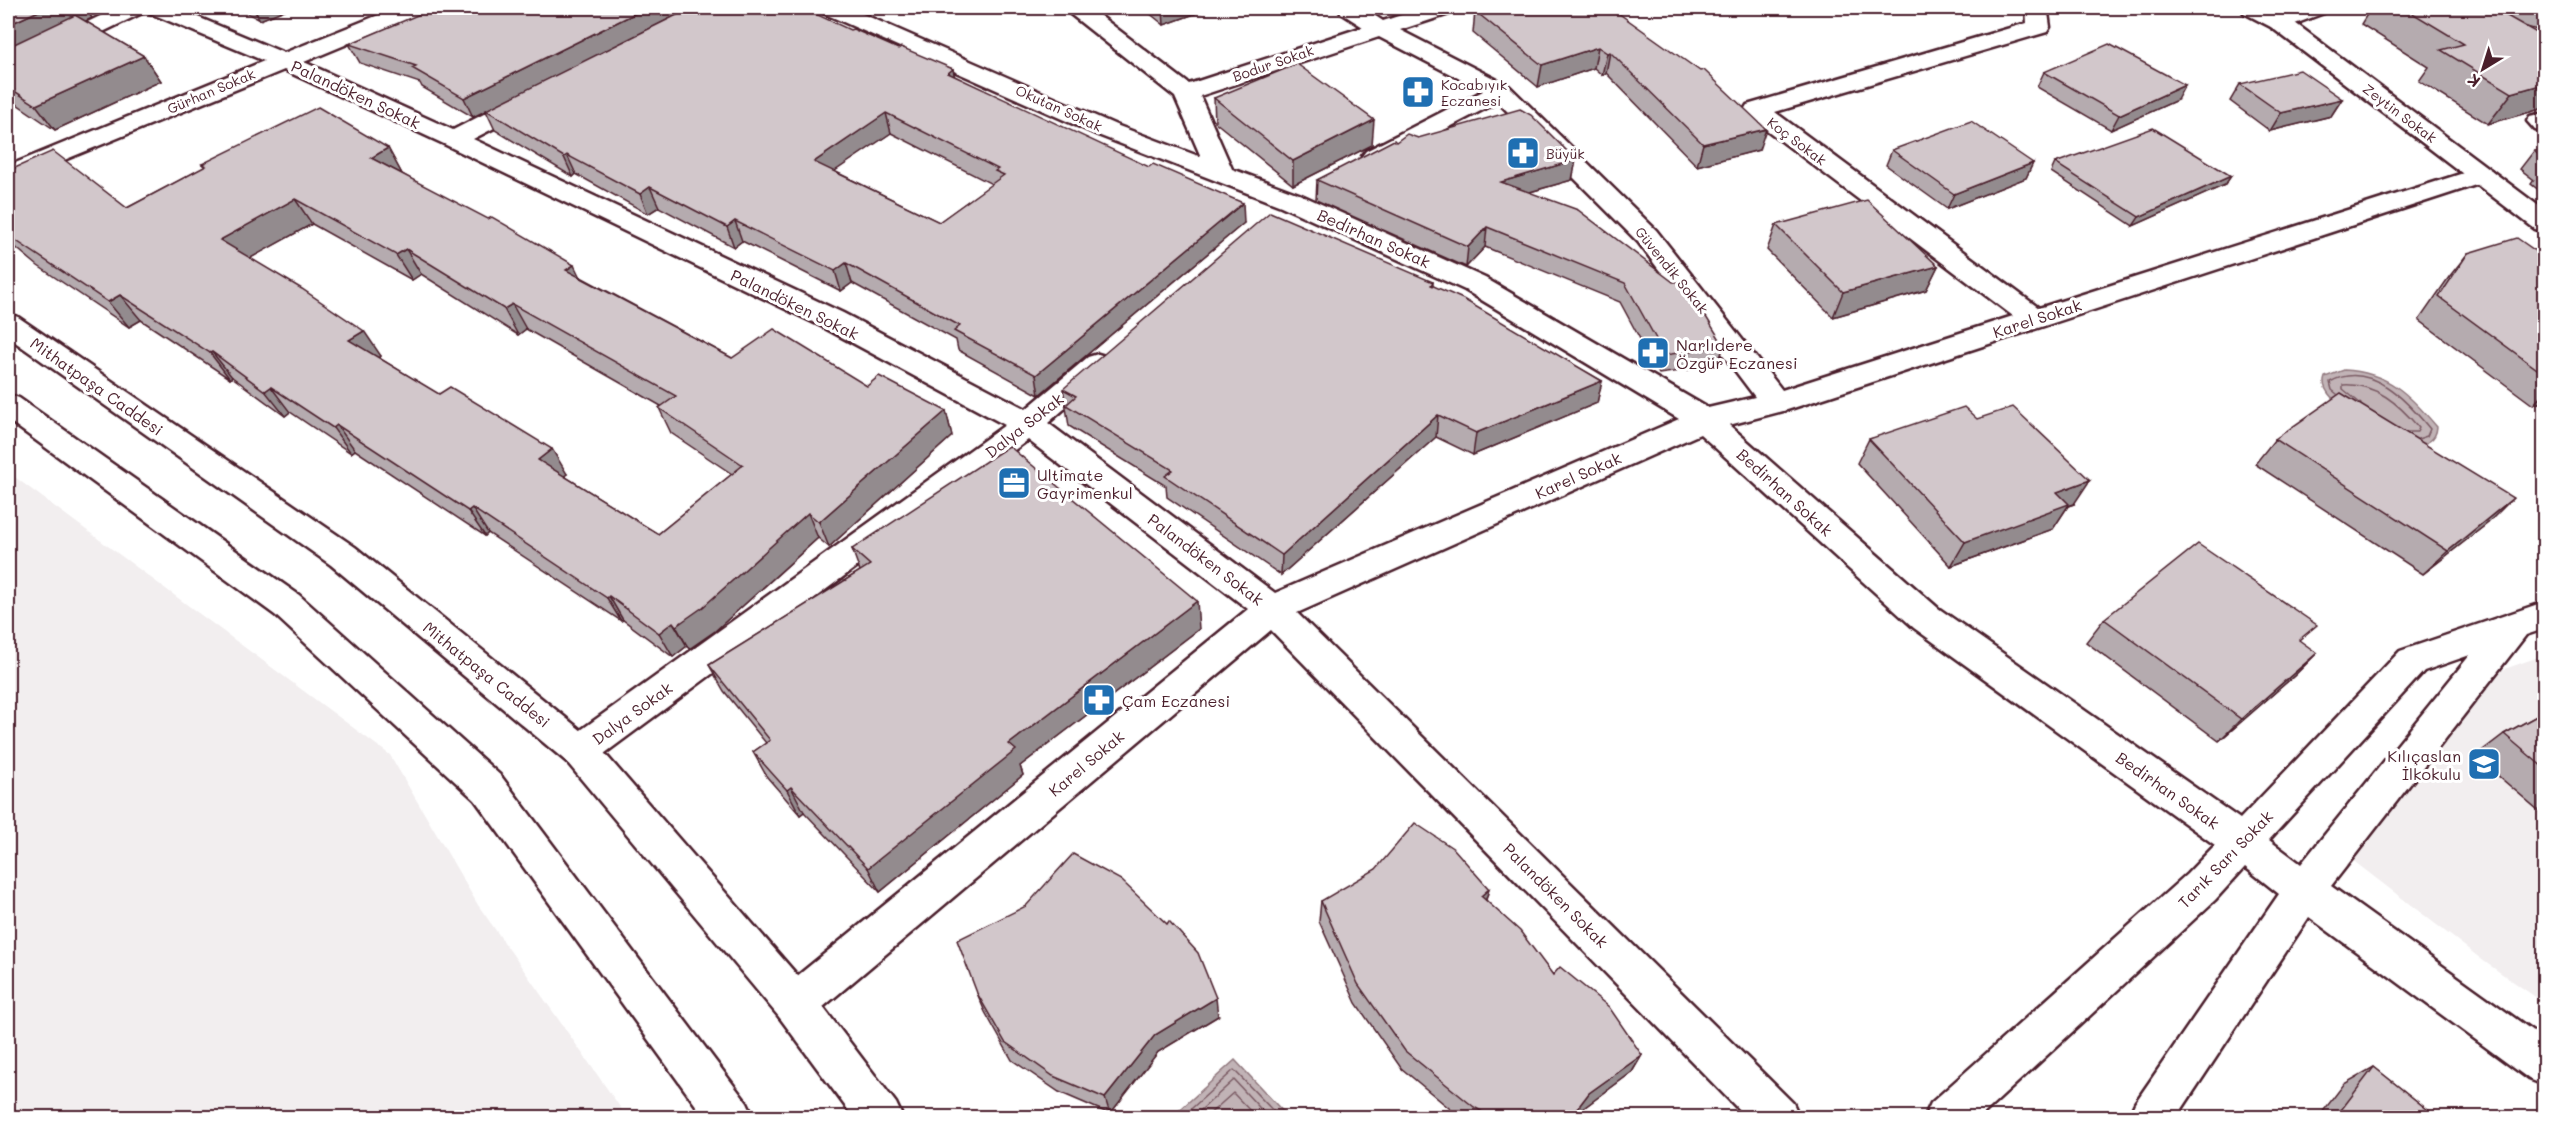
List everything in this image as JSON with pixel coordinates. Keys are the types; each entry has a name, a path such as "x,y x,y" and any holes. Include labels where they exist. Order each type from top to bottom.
{"street":[{"path":"8,69 134,8"},
{"name":"Palandöken Sokak","path":"158,8 283,61 453,139 832,320 1028,424 1272,609 1778,1118"},
{"name":"Gürhan Sokak","path":"8,176 414,8"},
{"name":"Okutan Sokak","path":"831,8 1107,130 1290,200"},
{"path":"1077,8 1186,93 1221,173"},
{"name":"Güvendik Sokak","path":"1349,8 1379,28 1501,91 1647,236 1776,403"},
{"name":"Bodur Sokak","path":"1186,93 1444,8"},
{"name":"Koç Sokak","path":"2035,319 1756,110 2039,27 2036,9 2042,8"},
{"name":"Zeytin Sokak","path":"2252,8 2279,22 2544,223"},
{"path":"2279,22 2316,8"},
{"path":"1354,167 1501,91"},
{"path":"453,139 546,92"},
{"name":"Karel Sokak","path":"795,1004 1272,609 1704,420 1776,403 2482,175"},
{"path":"1263,223 1290,200 1322,184"},
{"name":"Bedirhan Sokak","path":"1290,200 1475,284 1704,420 1926,618 2242,842 2304,891"},
{"name":"Mithatpaşa Caddesi","path":"8,324 343,556 580,751 795,1004 881,1118"},
{"name":"Dalya Sokak","path":"580,751 1028,424 1118,347"},
{"path":"8,405 287,605 488,788 732,1118"},
{"name":"Tarık Sarı Sokak","path":"1946,1118 2200,886 2412,661 2529,620"},
{"name":"Tarık Sarı Sokak","path":"2150,1118 2304,891 2529,620"},
{"path":"2304,891 2544,1064"}],"shaded area":[{"path":"8,472 390,755 478,905 627,1117 8,1117"},
{"name":"Kılıçaslan İlkokulu","path":"2544,655 2544,1003 2485,962 2347,856 2499,671"}],"water":[{"path":"2344,370 2373,375 2397,387 2437,427 2435,436 2426,443 2414,446 2375,427 2344,408 2325,387 2325,377"},
{"path":"1235,1060 1288,1117 1172,1117"}],"building":[{"path":"8,8 45,8 8,25"},
{"path":"434,8 646,8 464,98 412,68 416,66 349,44"},
{"path":"691,8 803,8 850,30 853,29 898,49 901,47 953,69 948,73 1149,167 1153,164 1243,203 1036,375 954,331 960,326 846,263 835,271 735,221 727,227 650,187 640,194 567,155 564,157 486,110","holes":["886,113 998,169 995,171 1004,175 939,222 814,162"]},
{"path":"1488,8 1611,8 1700,71 1704,70 1766,129 1703,144 1610,52 1607,53 1598,47 1542,65 1475,11"},
{"path":"2404,8 2493,8 2544,37 2544,84 2512,93 2441,50 2464,44"},
{"path":"75,15 144,56 36,105 8,87 8,47"},
{"path":"2109,44 2185,85 2119,115 2044,72"},
{"path":"1297,64 1374,120 1293,161 1214,98"},
{"path":"2300,70 2342,99 2281,113 2240,84"},
{"path":"318,107 388,148 371,158 488,219 492,217 574,265 566,270 732,358 774,329 867,386 879,376 946,411 819,522 808,513 703,607 676,626 673,622 659,633 609,596 607,598 472,508 468,511 337,425 333,428 271,387 265,391 212,352 210,353 120,295 108,302 8,234 8,171 53,151 127,208 206,166 202,164","holes":["295,199 396,255 406,249 504,309 512,304 676,396 659,408 743,465 658,534 538,460 552,449 450,387 439,394 349,340 364,331 302,289 220,240"]},
{"path":"1520,109 1531,115 1576,160 1501,182 1578,210 1673,282 1684,281 1724,346 1665,355 1625,283 1487,227 1468,247 1317,180 1394,140 1396,142 1407,134 1418,138"},
{"path":"1971,121 2033,163 1954,194 1892,150"},
{"path":"2153,128 2231,176 2139,217 2055,163"},
{"path":"2544,150 2544,159 2534,151"},
{"path":"1867,200 1938,266 1843,292 1776,225"},
{"path":"1270,212 1433,282 1431,285 1463,299 1602,381 1476,433 1438,415 1282,555 1165,476 1173,470 1066,405 1076,396 1063,389"},
{"path":"2517,238 2544,257 2544,374 2439,297 2468,253"},
{"path":"2341,393 2513,498 2448,551 2275,439"},
{"path":"1964,407 1977,419 2013,407 2090,480 2057,492 2069,504 1965,542 1869,439"},
{"path":"1009,446 1197,601 1009,744 1016,750 868,868 791,787 787,790 753,752 770,740 709,665 870,565 852,549"},
{"path":"2198,544 2317,625 2299,640 2317,653 2241,719 2104,619"},
{"path":"2544,712 2544,768 2504,734"},
{"path":"1415,823 1454,849 1489,889 1481,896 1520,931 1553,975 1560,967 1609,1007 1642,1055 1589,1093 1570,1118 1493,1118 1474,1107 1405,1051 1358,984 1321,901 1376,869"},
{"path":"1073,854 1121,880 1167,924 1169,921 1198,953 1216,998 1155,1035 1105,1098 1053,1076 1005,1042 977,993 957,940 1026,906"},
{"path":"2374,1067 2438,1118 2335,1118"}],"place":[{"name":"Kocabıyık Eczanesi","path":"1418,92"},
{"name":"Büyük","path":"1523,153"},
{"name":"Narlıdere Özgür Eczanesi","path":"1653,353"},
{"name":"Ultimate Gayrimenkul","path":"1014,483"},
{"name":"Çam Eczanesi","path":"1099,700"},
{"name":"Kılıçaslan İlkokulu","path":"2484,764"}]}
